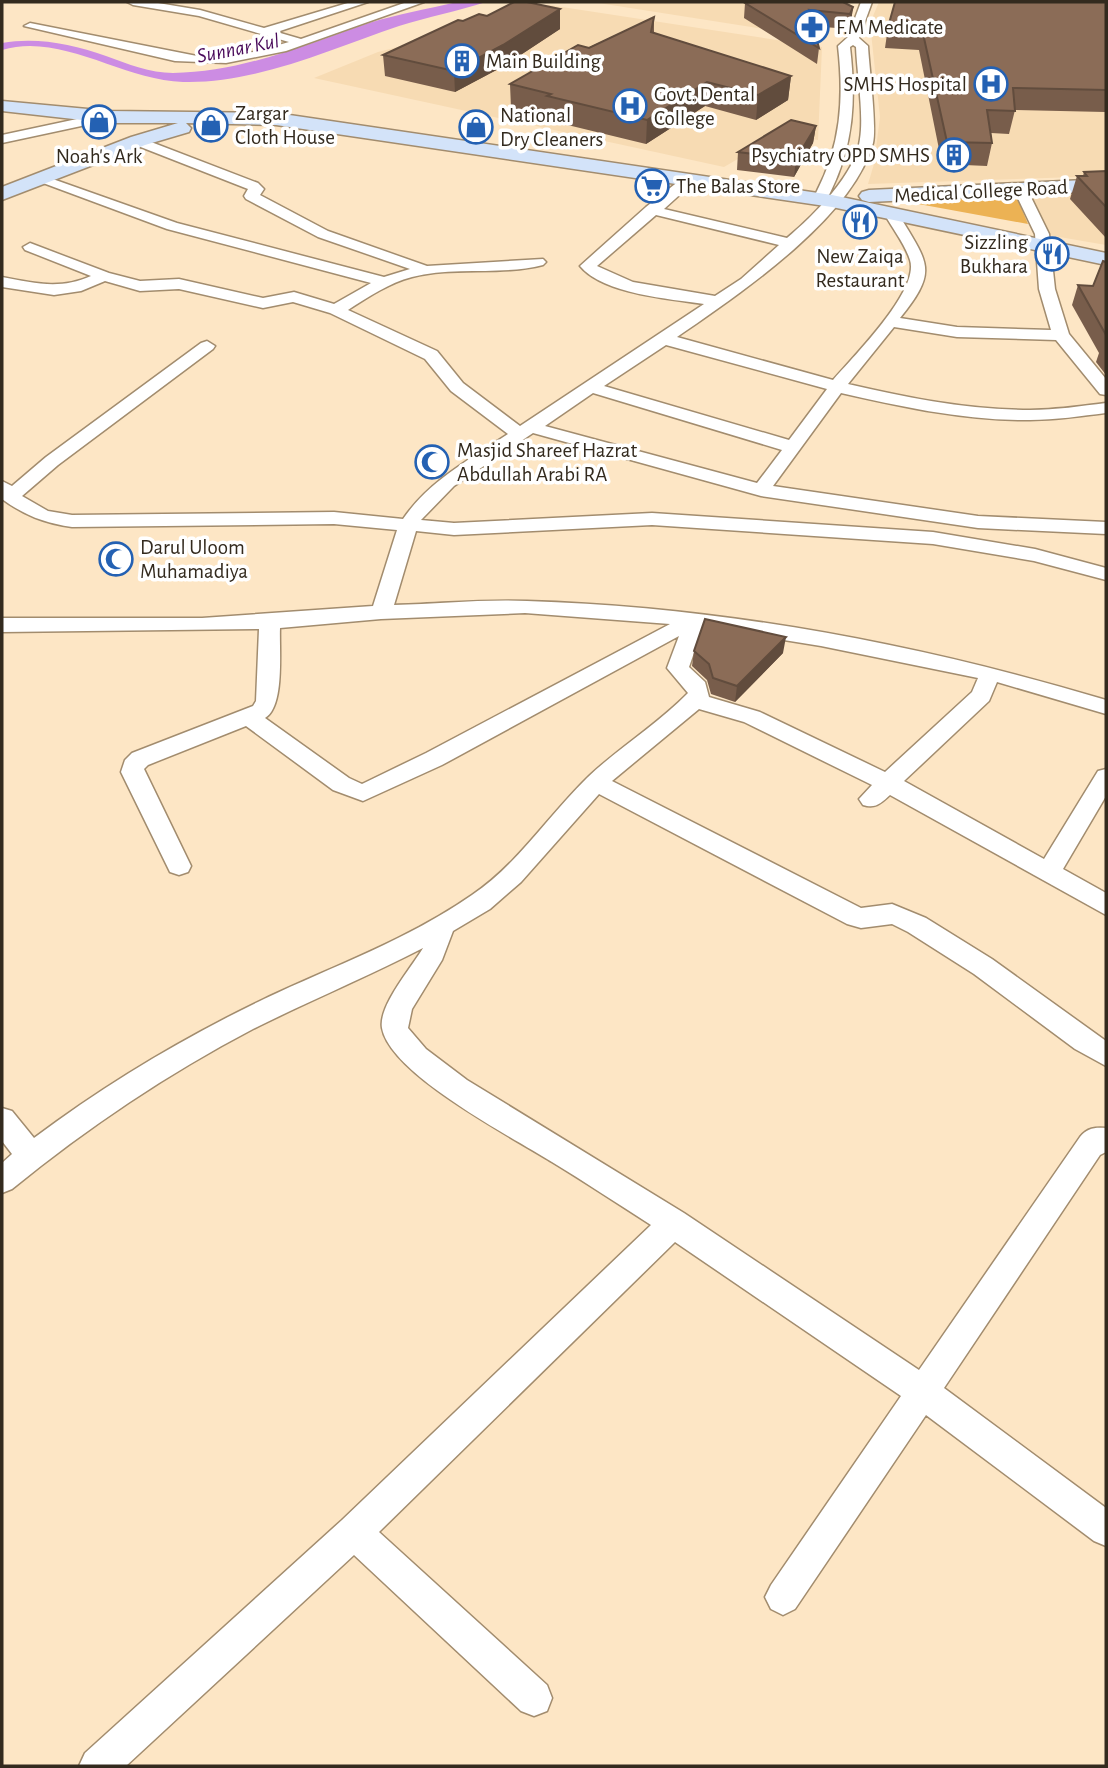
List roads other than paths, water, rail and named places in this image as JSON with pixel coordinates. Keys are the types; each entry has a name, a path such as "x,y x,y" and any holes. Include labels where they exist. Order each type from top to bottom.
{"main road":[{"path":"2,106 64,111 267,110 341,119 834,196 1042,240 1106,259"},
{"path":"64,111 93,116 180,112"},
{"path":"148,138 180,112"},
{"path":"2,194 148,138 197,123 209,112 276,119 688,180 834,196 891,213 1042,240 1106,244"},
{"name":"Medical College Road","path":"834,196 1021,190 1106,184"}],"street":[{"path":"133,2 192,12 300,42"},
{"path":"192,12 218,2"},
{"path":"266,31 363,2"},
{"path":"30,26 71,32 170,57 199,60 239,58 300,42 418,2"},
{"path":"834,196 850,100 844,46 853,39 866,2"},
{"path":"381,612 407,531 419,509 447,482 746,282 791,243 834,196 858,164 867,140 862,47 853,39"},
{"path":"2,139 81,122 93,116"},
{"path":"148,138 253,186 257,189 251,195 253,197 324,234 425,271"},
{"path":"42,180 172,226 385,282"},
{"path":"688,180 590,262 590,269 603,276 649,290 717,301"},
{"path":"1021,190 1042,240 1047,289 1061,335 1106,390"},
{"path":"652,210 791,243"},
{"path":"761,490 837,387 892,322 911,295 919,275 918,261 914,249 891,213"},
{"path":"30,247 104,276 145,287 179,284 260,303 293,297 336,310 431,355 457,387 524,431 761,490 978,522 1106,528"},
{"path":"336,310 385,282 425,271 514,267 538,262"},
{"path":"2,282 64,292 104,276"},
{"path":"892,322 957,332 1061,335"},
{"path":"664,339 837,387 969,411 1022,415 1106,408"},
{"path":"207,346 6,492 22,508 37,515 72,521 334,517 407,531 652,519 884,534 977,544 1106,574"},
{"path":"590,387 792,447"},
{"path":"2,625 270,622 381,612 525,607 696,619 821,639 990,674 1106,708"},
{"path":"2,1180 31,1156 167,1063 245,1021 442,925 482,901 525,866 560,821 596,783 695,700 699,690 678,668 696,619"},
{"path":"253,716 254,721 341,784 363,793 434,759 696,619"},
{"path":"179,866 132,772 132,766 140,759 261,711 267,701 270,622"},
{"path":"871,799 981,696 990,674"},
{"path":"695,700 752,717 888,783 1106,905"},
{"path":"1052,867 1106,777"},
{"path":"596,783 856,916 870,918 892,914 925,930 982,965 1073,1035 1106,1055"},
{"path":"442,925 438,948 398,1011 394,1026 400,1039 447,1082 674,1223 924,1392 1042,1478 1106,1529"},
{"path":"2,1120 31,1156"},
{"path":"783,1597 1090,1146 1095,1140 1106,1140"},
{"path":"98,1766 354,1532 674,1223"},
{"path":"354,1532 534,1698"}],"place":[{"name":"F.M Medicate","path":"812,27"},
{"name":"Main Building","path":"462,61"},
{"name":"SMHS Hospital","path":"991,84"},
{"name":"Govt. Dental College","path":"630,106"},
{"name":"Noah's Ark","path":"99,122"},
{"name":"Zargar Cloth House","path":"211,125"},
{"name":"National Dry Cleaners","path":"476,127"},
{"name":"Psychiatry OPD SMHS","path":"954,155"},
{"name":"The Balas Store","path":"652,186"},
{"name":"New Zaiqa Restaurant","path":"860,222"},
{"name":"Sizzling Bukhara","path":"1052,254"},
{"name":"Masjid Shareef Hazrat Abdullah Arabi RA","path":"432,462"},
{"name":"Darul Uloom Muhamadiya","path":"116,559"}],"water label":[{"name":"Sunnar Kul","path":"238,48"}]}
